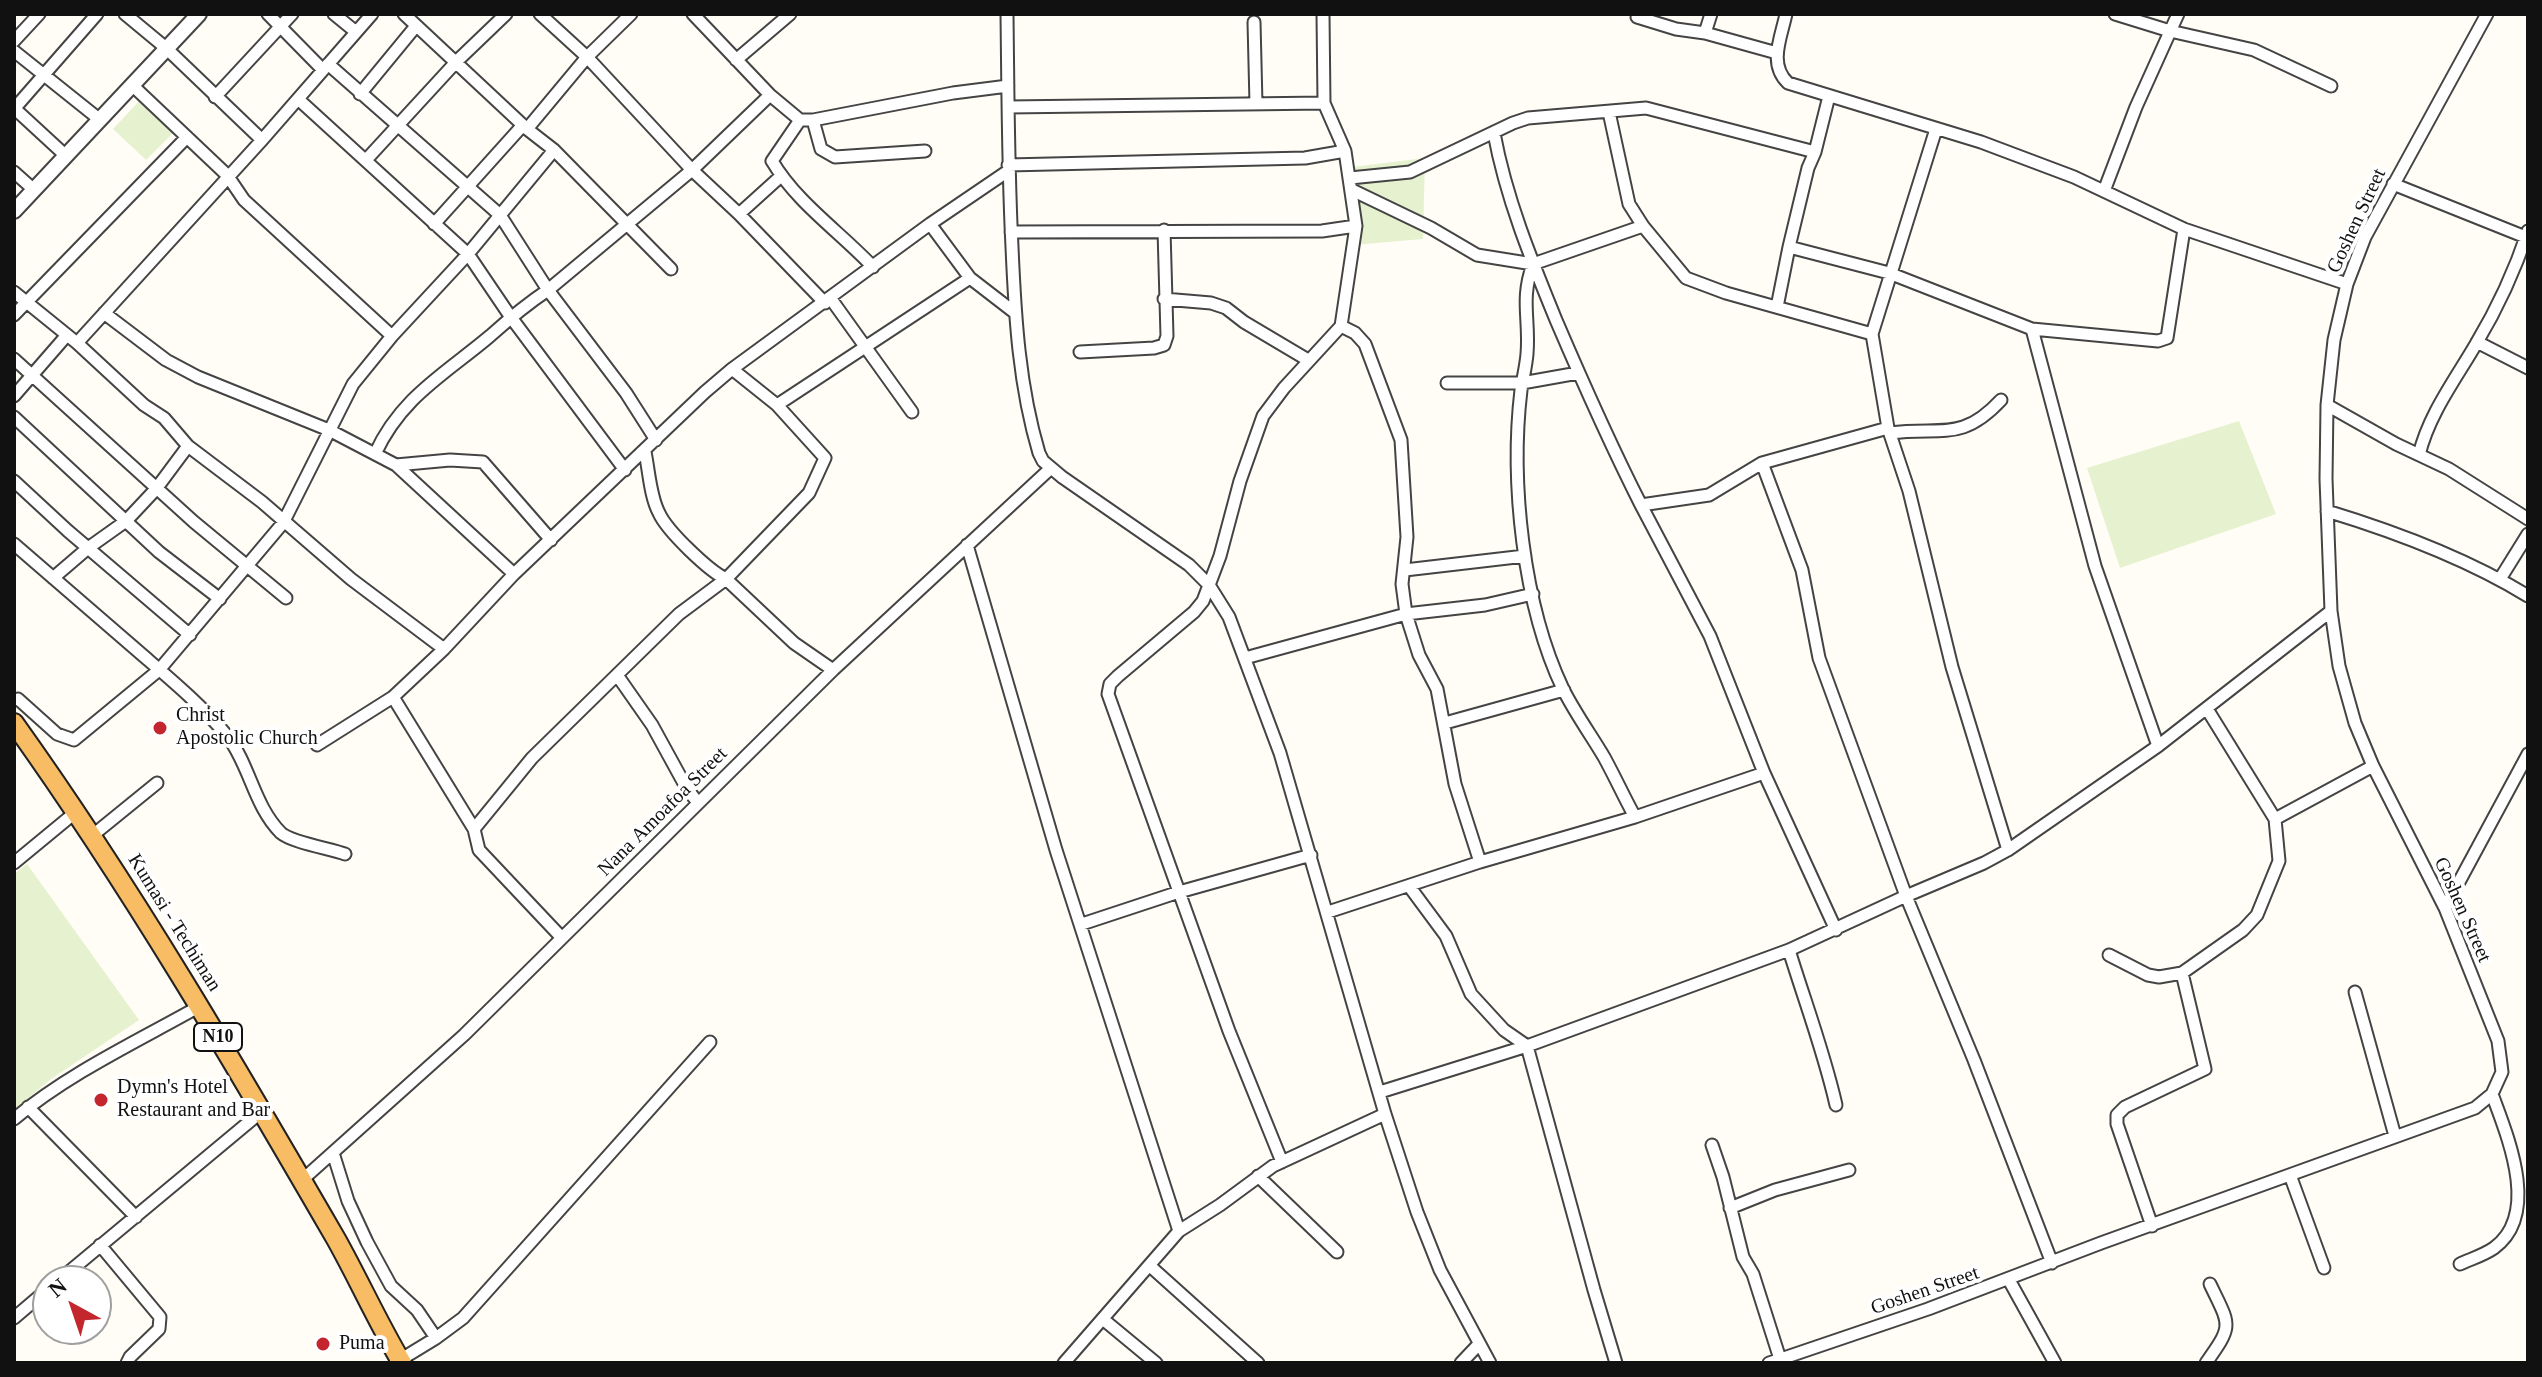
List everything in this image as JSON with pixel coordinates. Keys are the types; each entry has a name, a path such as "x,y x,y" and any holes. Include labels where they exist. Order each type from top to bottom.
{"highway":[{"name":"Kumasi - Techiman","path":"14,723 93,835 200,1006 337,1241 399,1362"}],"street":[{"path":"14,41 39,14"},
{"path":"65,155 14,108 97,14"},
{"path":"125,14 166,48 262,140"},
{"path":"133,14 165,42 193,14"},
{"path":"14,211 199,14"},
{"path":"268,14 325,67 500,215 548,290 626,393 656,440"},
{"path":"215,97 292,14"},
{"path":"334,14 356,32"},
{"path":"14,396 32,375 104,313 372,14"},
{"path":"404,14 525,127 554,150 671,269"},
{"path":"366,160 457,61 506,14"},
{"path":"540,14 587,57 692,170 828,301 912,412"},
{"path":"434,224 587,57 631,14"},
{"path":"693,14 770,95 800,120 1008,86"},
{"path":"1007,14 1008,168 1014,312 1021,374 1034,438 1043,461 1051,468 1189,565 1209,585 1229,617 1280,753 1385,1114 1427,1238 1440,1270 1490,1363"},
{"path":"1282,1162 1229,1031 1108,694 1110,684 1118,676 1203,601 1263,416 1308,360 1341,326 1356,226 1345,151 1324,103 1323,14"},
{"path":"1705,33 1711,14"},
{"path":"1786,14 1777,53 1779,74 1788,83 1981,142 2074,177 2184,229 2347,284"},
{"path":"2115,14 2170,31 2254,50 2331,86"},
{"path":"2104,191 2136,107 2178,14"},
{"name":"Goshen Street","path":"1775,1361 2009,1280 2475,1108 2492,1094 2502,1072 2498,1041 2445,908 2373,766 2355,723 2339,666 2331,611 2327,511 2327,405 2334,340 2347,284 2365,237 2487,14"},
{"path":"736,60 781,16"},
{"path":"1637,17 1777,53"},
{"path":"1254,22 1256,104"},
{"path":"360,94 416,26"},
{"path":"14,51 99,119"},
{"path":"132,85 227,175 244,200 392,336"},
{"path":"375,454 390,423 428,382 490,336 510,316 548,290 692,170 770,95"},
{"path":"1777,307 1808,168 1829,96"},
{"path":"298,99 468,254 510,316 625,470"},
{"path":"1008,107 1324,103"},
{"path":"1351,184 1410,172 1528,118 1646,108 1815,152"},
{"path":"1609,112 1629,204 1686,278 1872,334"},
{"path":"800,120 772,161 781,176 873,267"},
{"path":"813,120 821,149 835,157 925,151"},
{"path":"1936,129 1872,334 1889,430 1909,491 1952,667 2008,850"},
{"path":"1494,133 1517,223 1578,373 1641,505 1710,636 1764,773 1836,930"},
{"path":"14,315 187,137"},
{"path":"14,700 18,699 57,734 74,740 159,670 283,523 353,384 392,336 468,254 554,150"},
{"path":"317,745 393,697 444,649 514,574 732,369 1008,168 1305,158 1345,151"},
{"path":"14,172 33,189"},
{"path":"739,214 781,176"},
{"path":"1351,184 1477,255 1533,264 1643,226"},
{"path":"2393,184 2527,235 2505,288 2426,431 2419,455"},
{"path":"930,224 970,278 1014,312"},
{"path":"1011,232 1322,231 1356,226"},
{"path":"1789,247 1889,273 2032,329 2158,341 2167,338 2184,229"},
{"path":"1080,352 1164,345 1167,336 1164,230"},
{"path":"1533,264 1526,284 1527,356 1522,383 1519,506 1525,556 1549,656 1564,690 1635,817"},
{"path":"777,405 970,278"},
{"path":"14,292 72,339 144,405 164,418 188,446 262,502 351,579 444,649"},
{"path":"1164,299 1211,303 1226,308 1308,360"},
{"path":"104,313 166,360 198,377 329,430 396,465 514,574"},
{"path":"1341,326 1355,333 1365,344 1401,440 1405,487 1405,570 1402,584 1406,614 1419,655 1437,689 1458,798 1480,862"},
{"path":"2032,329 2095,566 2158,746"},
{"path":"2477,342 2528,368"},
{"path":"14,359 156,488 286,598"},
{"path":"474,829 532,758 679,614 726,579 809,493 825,458 777,405 732,369"},
{"path":"1447,383 1522,383 1578,373"},
{"path":"1641,505 1709,495 1762,463 1889,430 1943,431 1968,427 1987,415 2001,400"},
{"path":"2327,405 2449,469 2528,519"},
{"path":"14,417 159,552 220,599"},
{"path":"53,578 126,521 188,446"},
{"path":"645,452 657,510 663,521 711,569 726,579 794,643 833,670"},
{"path":"396,465 450,460 483,462 551,540"},
{"path":"1762,463 1802,570 1819,658 1906,896 1974,1060 2052,1263"},
{"name":"Nana Amoafoa Street","path":"301,1181 464,1035 833,670 1051,468"},
{"path":"14,481 190,635"},
{"path":"2327,511 2406,538 2500,579 2528,596"},
{"path":"2500,579 2528,534"},
{"path":"14,544 159,670 229,738 243,761 247,777 262,807 283,835 345,854"},
{"path":"967,545 1056,850 1179,1231"},
{"path":"1405,570 1525,556"},
{"path":"1245,658 1406,614 1485,605 1533,594"},
{"path":"1380,1092 1527,1046 1789,950 1972,869 2008,850 2158,746 2331,611"},
{"path":"617,675 652,725 698,803"},
{"path":"1445,723 1564,690"},
{"path":"393,697 474,829 479,850 562,938"},
{"path":"2109,955 2148,975 2159,977 2182,973 2243,930 2257,915 2279,861 2275,819 2207,709"},
{"path":"2445,908 2528,754"},
{"path":"2275,819 2373,766"},
{"path":"1328,912 1480,862 1635,817 1764,773"},
{"path":"93,835 157,783"},
{"path":"14,863 77,811"},
{"path":"1082,924 1179,892 1311,855"},
{"path":"1409,886 1446,936 1471,994 1504,1030 1527,1046 1616,1363"},
{"path":"1789,950 1822,1046 1836,1105"},
{"path":"2152,1226 2117,1124 2117,1115 2125,1107 2205,1069 2182,973"},
{"path":"2355,992 2395,1136"},
{"path":"14,1119 28,1107 200,1006"},
{"path":"399,1362 436,1338 478,1303 710,1042"},
{"path":"2460,1264 2495,1247 2508,1234 2514,1218 2518,1181 2513,1149 2492,1094"},
{"path":"28,1107 136,1217"},
{"path":"77,1265 261,1112"},
{"path":"1064,1363 1179,1231 1282,1162 1385,1114"},
{"path":"1712,1145 1743,1257 1753,1274 1775,1361"},
{"path":"333,1153 348,1201 391,1286 417,1310 436,1338"},
{"path":"1730,1208 1775,1190 1849,1170"},
{"path":"2290,1175 2324,1268"},
{"path":"1258,1176 1337,1252"},
{"path":"100,1245 160,1317 159,1329 127,1363"},
{"path":"1150,1266 1258,1363"},
{"path":"2009,1280 2055,1363"},
{"path":"2206,1363 2226,1335 2226,1319 2210,1284"},
{"path":"14,1318 32,1303"},
{"path":"1104,1320 1156,1363"},
{"path":"1461,1363 1479,1344"}],"green space":[{"path":"142,98 175,131 146,160 113,129"},
{"path":"1425,158 1423,239 1354,245 1352,167"},
{"path":"2239,421 2276,514 2120,568 2087,468"},
{"path":"27,864 139,1020 51,1079 14,1110 14,874"}],"place":[{"name":"Christ Apostolic Church","path":"160,728"},
{"name":"Dymn's Hotel Restaurant and Bar","path":"101,1100"},
{"name":"Puma","path":"323,1344"}]}
